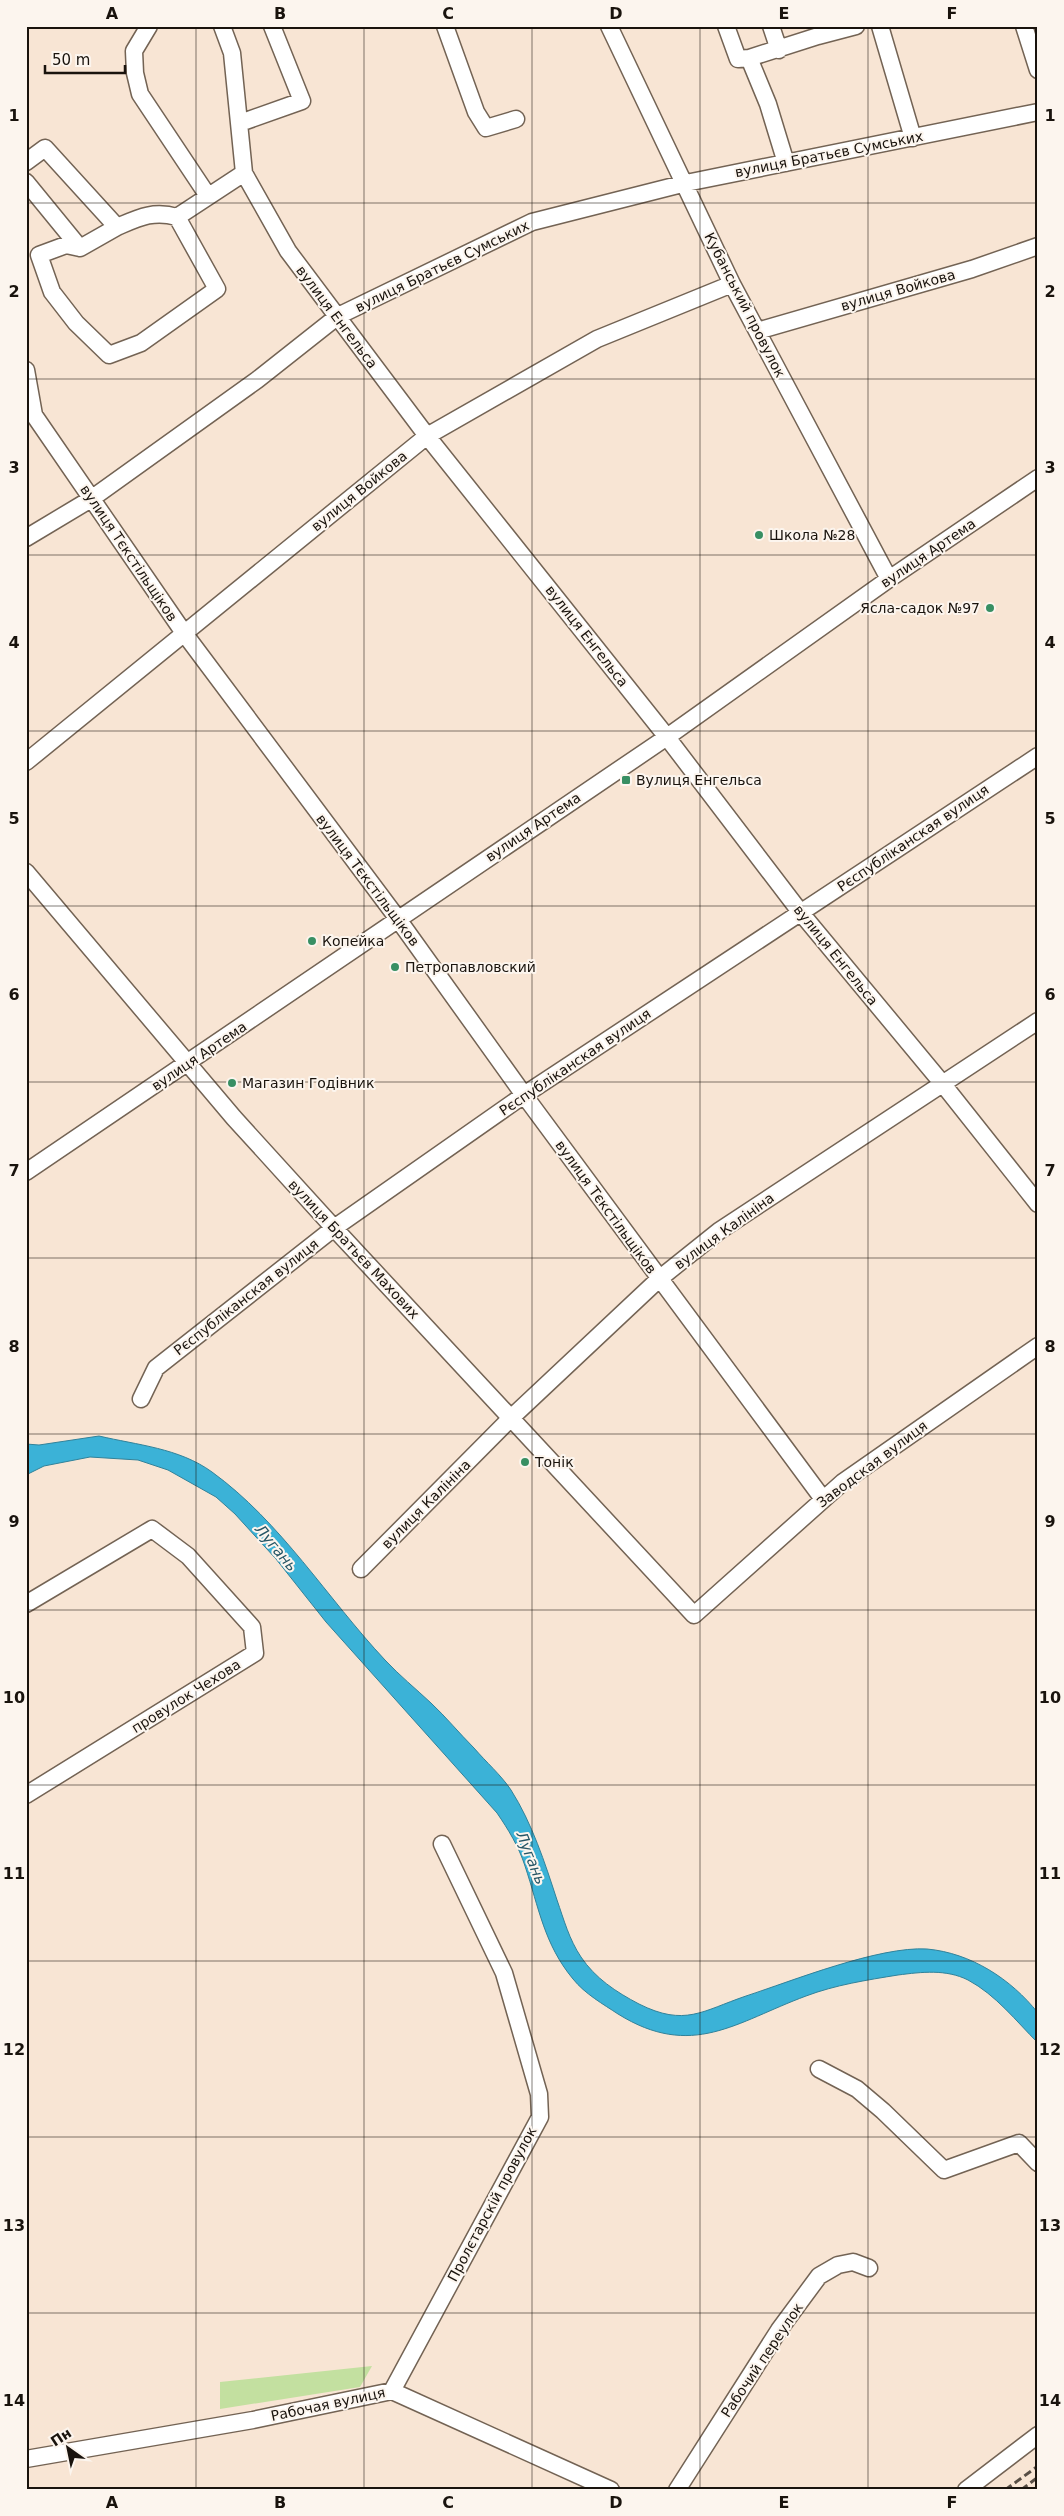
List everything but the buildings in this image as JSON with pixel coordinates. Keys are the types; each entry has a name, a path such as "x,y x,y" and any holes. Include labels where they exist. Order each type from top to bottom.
{"street":[{"path":"149,26 134,51 135,73 140,94 208,196"},
{"name":"вулиця Енгельса","path":"222,26 232,53 244,173 288,251 427,436 667,737 801,913 942,1083 1038,1204"},
{"path":"240,123 302,101 272,26"},
{"path":"445,26 476,112 486,128 516,119"},
{"name":"Кубанський провулок","path":"609,26 686,183 732,284 889,579"},
{"path":"726,26 738,58 750,58 856,26"},
{"path":"771,26 779,50"},
{"path":"880,26 913,138"},
{"path":"1024,26 1038,70"},
{"path":"750,58 768,104 786,163"},
{"name":"вулиця Братьєв Сумських","path":"26,538 91,499 257,380 338,316 532,222 686,183 1038,112"},
{"path":"26,162 45,148 117,227"},
{"path":"177,217 244,173"},
{"path":"26,182 80,248"},
{"path":"147,214 165,214 177,217 217,289 141,343 109,355 76,323 52,292 39,255 66,245 80,248 117,227 147,214"},
{"name":"вулиця Войкова","path":"757,331 972,269 1038,246"},
{"name":"вулиця Войкова","path":"26,762 427,436 597,338 732,284"},
{"name":"вулиця Тєкстільщіков","path":"26,370 34,415 184,633 398,918 524,1095 823,1499"},
{"name":"вулиця Артема","path":"26,1172 189,1064 398,918 667,737 889,579 1038,478"},
{"name":"Рєспубліканская вулиця","path":"141,1399 156,1368 334,1228 524,1095 1038,756"},
{"name":"вулиця Братьєв Махових","path":"26,872 189,1064 334,1228 694,1615"},
{"name":"вулиця Калініна","path":"361,1570 511,1418 659,1279 719,1231 942,1083 1038,1022"},
{"name":"Заводская вулиця","path":"694,1615 823,1499 852,1476 1038,1346"},
{"name":"провулок Чехова","path":"26,1604 152,1529 188,1556 252,1627 255,1653 26,1795"},
{"name":"Пролєтарскій провулок","path":"392,2391 540,2117 539,2094 504,1973 442,1844"},
{"path":"819,2069 857,2089 883,2111 944,2170 1019,2144 1038,2163"},
{"name":"Рабочий переулок","path":"677,2490 779,2330 819,2276 838,2266 853,2262 869,2268"},
{"name":"Рабочая вулиця","path":"26,2459 253,2420 392,2391 611,2490"},
{"path":"966,2490 1038,2435"}],"green space":[{"path":"372,2366 360,2387 220,2409 220,2382"}],"water":[{"name":"Лугань","path":"99,1436 172,1452 199,1464 237,1492 282,1537 385,1660 442,1714 507,1784 532,1830 573,1943 593,1972 622,1995 655,2011 681,2016 705,2011 811,1974 861,1959 885,1953 927,1949 959,1956 974,1962 1003,1979 1015,1989 1038,2013 1038,2043 988,1993 968,1980 943,1973 925,1972 898,1975 840,1986 806,1996 714,2032 692,2035 669,2034 644,2028 618,2014 583,1989 563,1966 543,1925 520,1852 497,1813 326,1622 276,1559 235,1514 216,1497 168,1470 138,1460 90,1457 44,1466 26,1475 26,1444 39,1445"}],"railway":[{"path":"1005,2490 1038,2466"},
{"path":"1021,2490 1038,2477"}],"place":[{"name":"Школа №28","path":"759,535"},
{"name":"Ясла-садок №97","path":"990,608"},
{"name":"Вулиця Енгельса","path":"626,780"},
{"name":"Копейка","path":"312,941"},
{"name":"Петропавловский","path":"395,967"},
{"name":"Магазин Годівник","path":"232,1083"},
{"name":"Тонік","path":"525,1462"}]}
